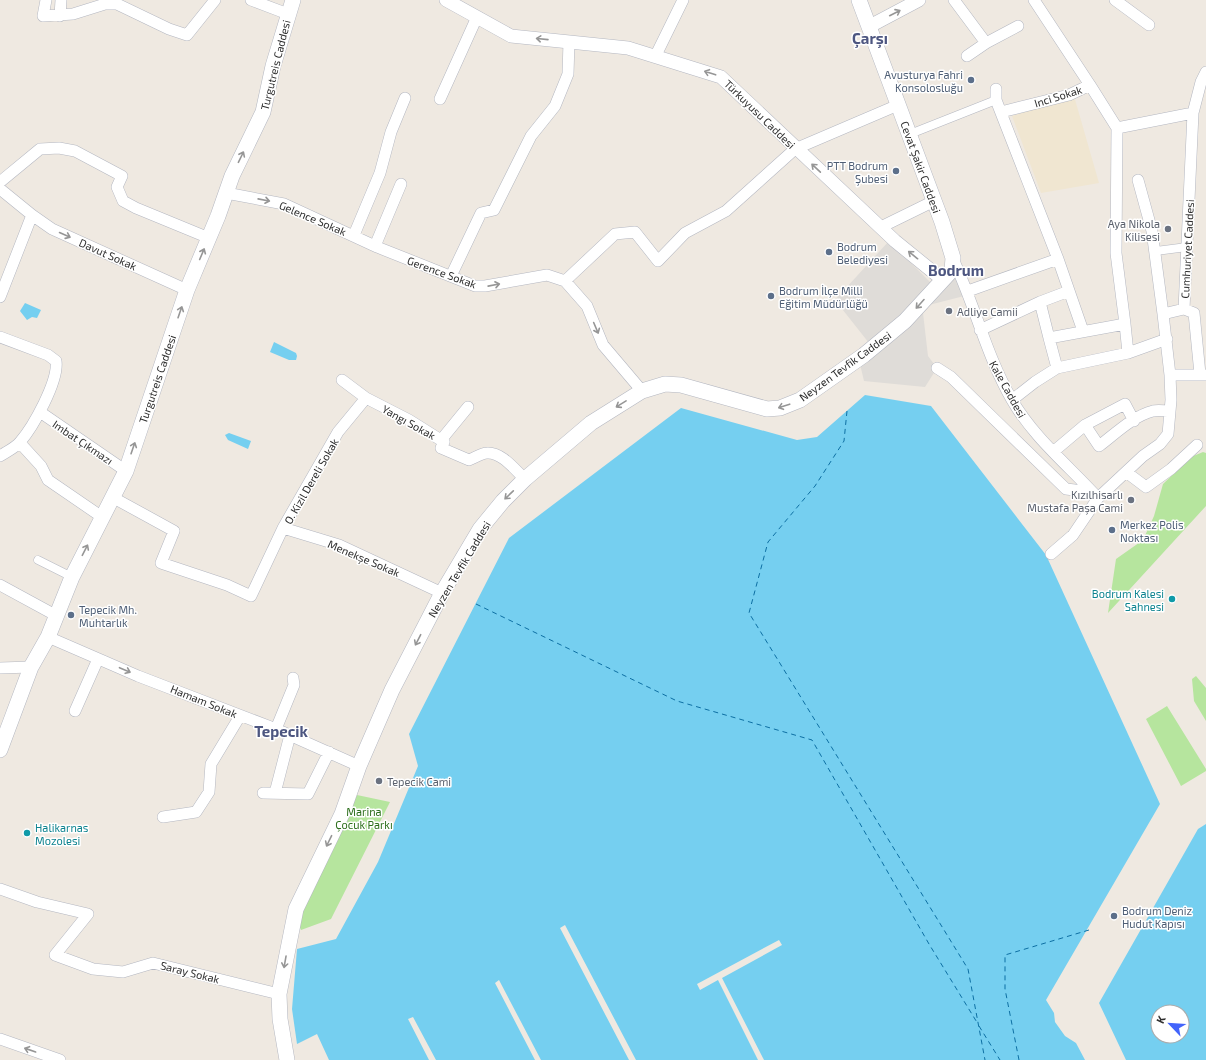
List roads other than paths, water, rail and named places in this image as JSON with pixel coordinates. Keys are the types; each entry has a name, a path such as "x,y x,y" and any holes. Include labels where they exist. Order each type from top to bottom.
{"main road":[{"name":"Cevat Şakir Caddesi","path":"859,0 910,134 953,258"},
{"name":"Turgutreis Caddesi","path":"0,750 31,667 48,637 72,577 126,471 187,290 209,238 232,176 263,112 273,66 291,7"},
{"path":"943,280 952,270 953,258"},
{"name":"Neyzen Tevfik Caddesi","path":"287,1060 280,1020 279,994 296,909 342,814 359,766 392,690 442,593 480,529 503,501 525,479 591,423 642,391 665,384 680,385 767,409 780,408 800,400 864,355 905,321 943,280"}],"street":[{"path":"46,0 43,16 73,14 105,4 117,4 187,35 215,0"},
{"path":"60,0 60,16"},
{"path":"251,0 291,7"},
{"name":"Türkuyusu Caddesi","path":"446,0 511,36 628,48 656,55 721,77 881,228 943,280"},
{"path":"656,55 683,0"},
{"path":"870,26 920,0"},
{"path":"954,0 986,43"},
{"path":"1034,0 1090,85"},
{"path":"1115,0 1149,25"},
{"path":"440,99 477,17"},
{"path":"967,56 986,43 1018,26"},
{"path":"451,276 481,213 494,210 531,136 555,106 568,74 569,42"},
{"name":"Cumhuriyet Caddesi","path":"1163,314 1184,309 1193,113 1201,82 1206,72"},
{"name":"Inci Sokak","path":"1001,112 1069,95 1090,85 1117,128"},
{"path":"910,134 996,94 1001,112 1058,258 1083,331"},
{"path":"354,235 380,173 391,132 405,98"},
{"path":"642,391 603,345 587,306 565,281 615,234 620,232 635,232 658,261 685,233 726,211 796,149 898,105"},
{"path":"1128,353 1116,253 1117,128 1193,113"},
{"path":"0,182 40,149 59,148 75,151 122,176 117,187 123,201 136,208 209,238"},
{"path":"1051,554 1073,536 1095,495 1160,444 1168,434 1170,411 1170,375 1167,339 1156,251 1138,180"},
{"path":"375,246 401,184"},
{"name":"Davut Sokak","path":"0,189 52,229 187,290"},
{"name":"Gelence Sokak","path":"226,193 284,204 354,235"},
{"path":"881,228 934,201"},
{"path":"0,297 32,215"},
{"name":"Gerence Sokak","path":"354,235 375,246 475,286 485,286 547,275 565,281"},
{"path":"1156,251 1187,247"},
{"name":"Kale Caddesi","path":"953,258 968,291 992,362 1012,400 1034,432 1095,495"},
{"path":"968,291 1058,258"},
{"path":"980,330 1040,302 1070,291"},
{"path":"1040,302 1057,368"},
{"path":"1170,375 1203,375 1194,313 1184,309"},
{"path":"1049,338 1125,324"},
{"path":"0,337 48,355 56,361 58,369 40,412 20,443 0,456"},
{"path":"1012,400 1035,382 1057,368 1128,353 1167,339"},
{"path":"937,368 951,377 1066,489 1095,495"},
{"path":"342,380 366,398"},
{"name":"Yangı Sokak","path":"366,398 409,420 441,440 444,442 441,448 469,460 487,453 504,458 525,479"},
{"name":"O. Kizil Dereli Sokak","path":"112,496 174,531 161,563 227,585 251,596 284,528 338,432 366,398"},
{"path":"1053,452 1085,425 1125,404 1134,420"},
{"path":"441,440 468,407"},
{"path":"1085,425 1099,446 1134,420 1153,411 1170,411"},
{"name":"Imbat Çıkmazı","path":"40,412 126,471"},
{"path":"20,443 41,466 48,480 102,517"},
{"path":"1126,472 1146,487 1171,469 1197,445"},
{"name":"Menekşe Sokak","path":"284,528 339,545 442,593"},
{"path":"38,560 72,577"},
{"path":"0,585 57,616"},
{"name":"Hamam Sokak","path":"48,637 98,659 276,729 359,766"},
{"path":"76,711 98,659"},
{"path":"0,668 31,667"},
{"path":"276,729 284,713 294,685 293,678"},
{"path":"163,817 196,812 209,792 211,764 240,716"},
{"path":"275,793 290,735"},
{"path":"263,793 308,794 329,752"},
{"name":"Saray Sokak","path":"0,890 37,902 88,914 54,955 93,969 123,972 153,963 279,994"},
{"path":"0,1040 60,1060"}],"water":[{"path":"25,303 41,310 37,318 32,317 27,320 20,311"},
{"path":"274,342 296,353 296,360 289,360 270,352"},
{"path":"865,395 931,406 1046,555 1160,804 1046,1000 1054,1013 1055,1022 1065,1036 1076,1043 1085,1060 329,1060 317,1034 297,1044 292,1009 297,949 336,939 378,862 418,766 409,734 509,538 681,408 797,440 817,437"},
{"path":"229,433 251,441 248,449 228,440 225,435"},
{"path":"1206,824 1206,1060 1126,1060 1099,1003 1198,829"}],"place":[{"name":"Avusturya Fahri Konsolosluğu","path":"971,80"},
{"name":"PTT Bodrum Şubesi","path":"896,171"},
{"name":"Aya Nikola Kilisesi","path":"1168,229"},
{"name":"Bodrum Belediyesi","path":"829,252"},
{"name":"Bodrum İlçe Milli Eğitim Müdürlüğü","path":"771,296"},
{"name":"Adliye Camii","path":"949,311"},
{"name":"Kızılhisarlı Mustafa Paşa Cami","path":"1131,500"},
{"name":"Merkez Polis Noktası","path":"1112,530"},
{"name":"Bodrum Kalesi Sahnesi","path":"1172,599"},
{"name":"Tepecik Mh. Muhtarlık","path":"71,615"},
{"name":"Tepecik Cami","path":"379,781"},
{"name":"Halikarnas Mozolesi","path":"27,833"},
{"name":"Bodrum Deniz Hudut Kapısı","path":"1114,916"}],"district":[{"name":"Çarşı","path":"870,38"},
{"name":"Bodrum","path":"956,270"},
{"name":"Tepecik","path":"281,731"}],"park label":[{"name":"Marina Çocuk Parkı","path":"364,817"}]}
